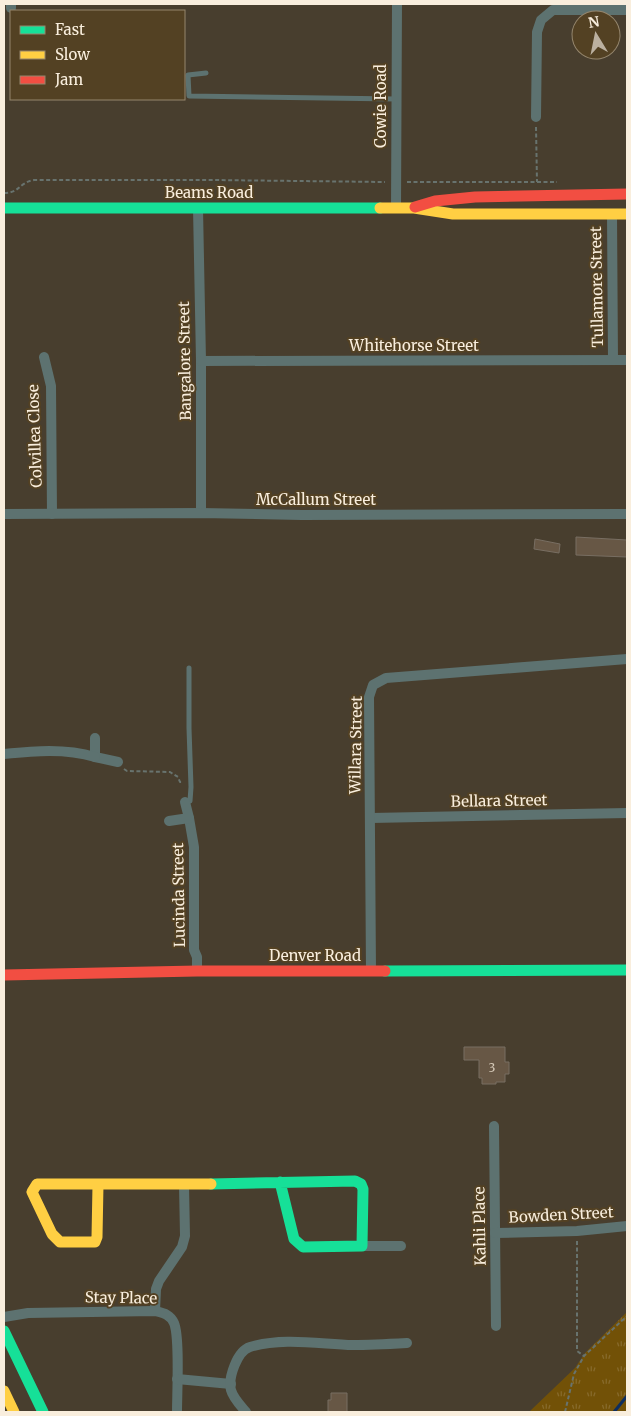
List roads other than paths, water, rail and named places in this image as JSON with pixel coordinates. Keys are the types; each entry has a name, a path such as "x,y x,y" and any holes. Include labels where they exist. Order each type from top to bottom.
{"main road":[{"name":"Beams Road","path":"414,208 435,201 475,197 627,194"},
{"name":"Beams Road","path":"4,208 414,208 453,214 627,214"},
{"name":"Denver Road","path":"4,975 197,971 627,970"},
{"path":"98,1185 97,1237 95,1242 60,1242 52,1234 32,1192 37,1184 184,1185 280,1182 355,1181 363,1189 362,1246 303,1247 298,1244 294,1239 280,1182"},
{"path":"4,1331 42,1412"},
{"path":"4,1391 14,1412"}],"street":[{"name":"Cowie Road","path":"396,208 397,4"},
{"path":"536,117 537,32 541,20 553,10 627,10"},
{"name":"Bangalore Street","path":"198,208 201,513"},
{"name":"Tullamore Street","path":"612,214 613,360"},
{"name":"Colvillea Close","path":"44,357 51,386 52,514"},
{"name":"Whitehorse Street","path":"201,361 627,360"},
{"name":"McCallum Street","path":"4,514 627,514"},
{"name":"Willara Street","path":"371,971 369,697 373,685 386,678 627,659"},
{"path":"95,738 95,757"},
{"path":"4,754 54,750 80,752 118,762"},
{"name":"Lucinda Street","path":"185,802 194,847 194,950 197,957 197,971"},
{"name":"Bellara Street","path":"371,818 627,813"},
{"name":"Lucinda Street","path":"169,821 189,818"},
{"name":"Kahli Place","path":"494,1126 496,1326"},
{"path":"155,1311 156,1289 159,1281 182,1247 185,1236 184,1185"},
{"name":"Bowden Street","path":"495,1232 577,1231 627,1226"},
{"path":"362,1246 400,1246"},
{"name":"Stay Place","path":"4,1318 28,1314 155,1311 168,1314 174,1323 176,1336 177,1412"},
{"path":"246,1412 232,1392 230,1384 232,1374 241,1354 248,1348 275,1343 407,1344"},
{"path":"177,1379 230,1384"}],"lane":[{"path":"206,73 188,75 189,96 396,99"},
{"path":"185,802 190,800 191,787 189,728 190,668"}],"waterway":[{"path":"614,1412 627,1396"}]}
